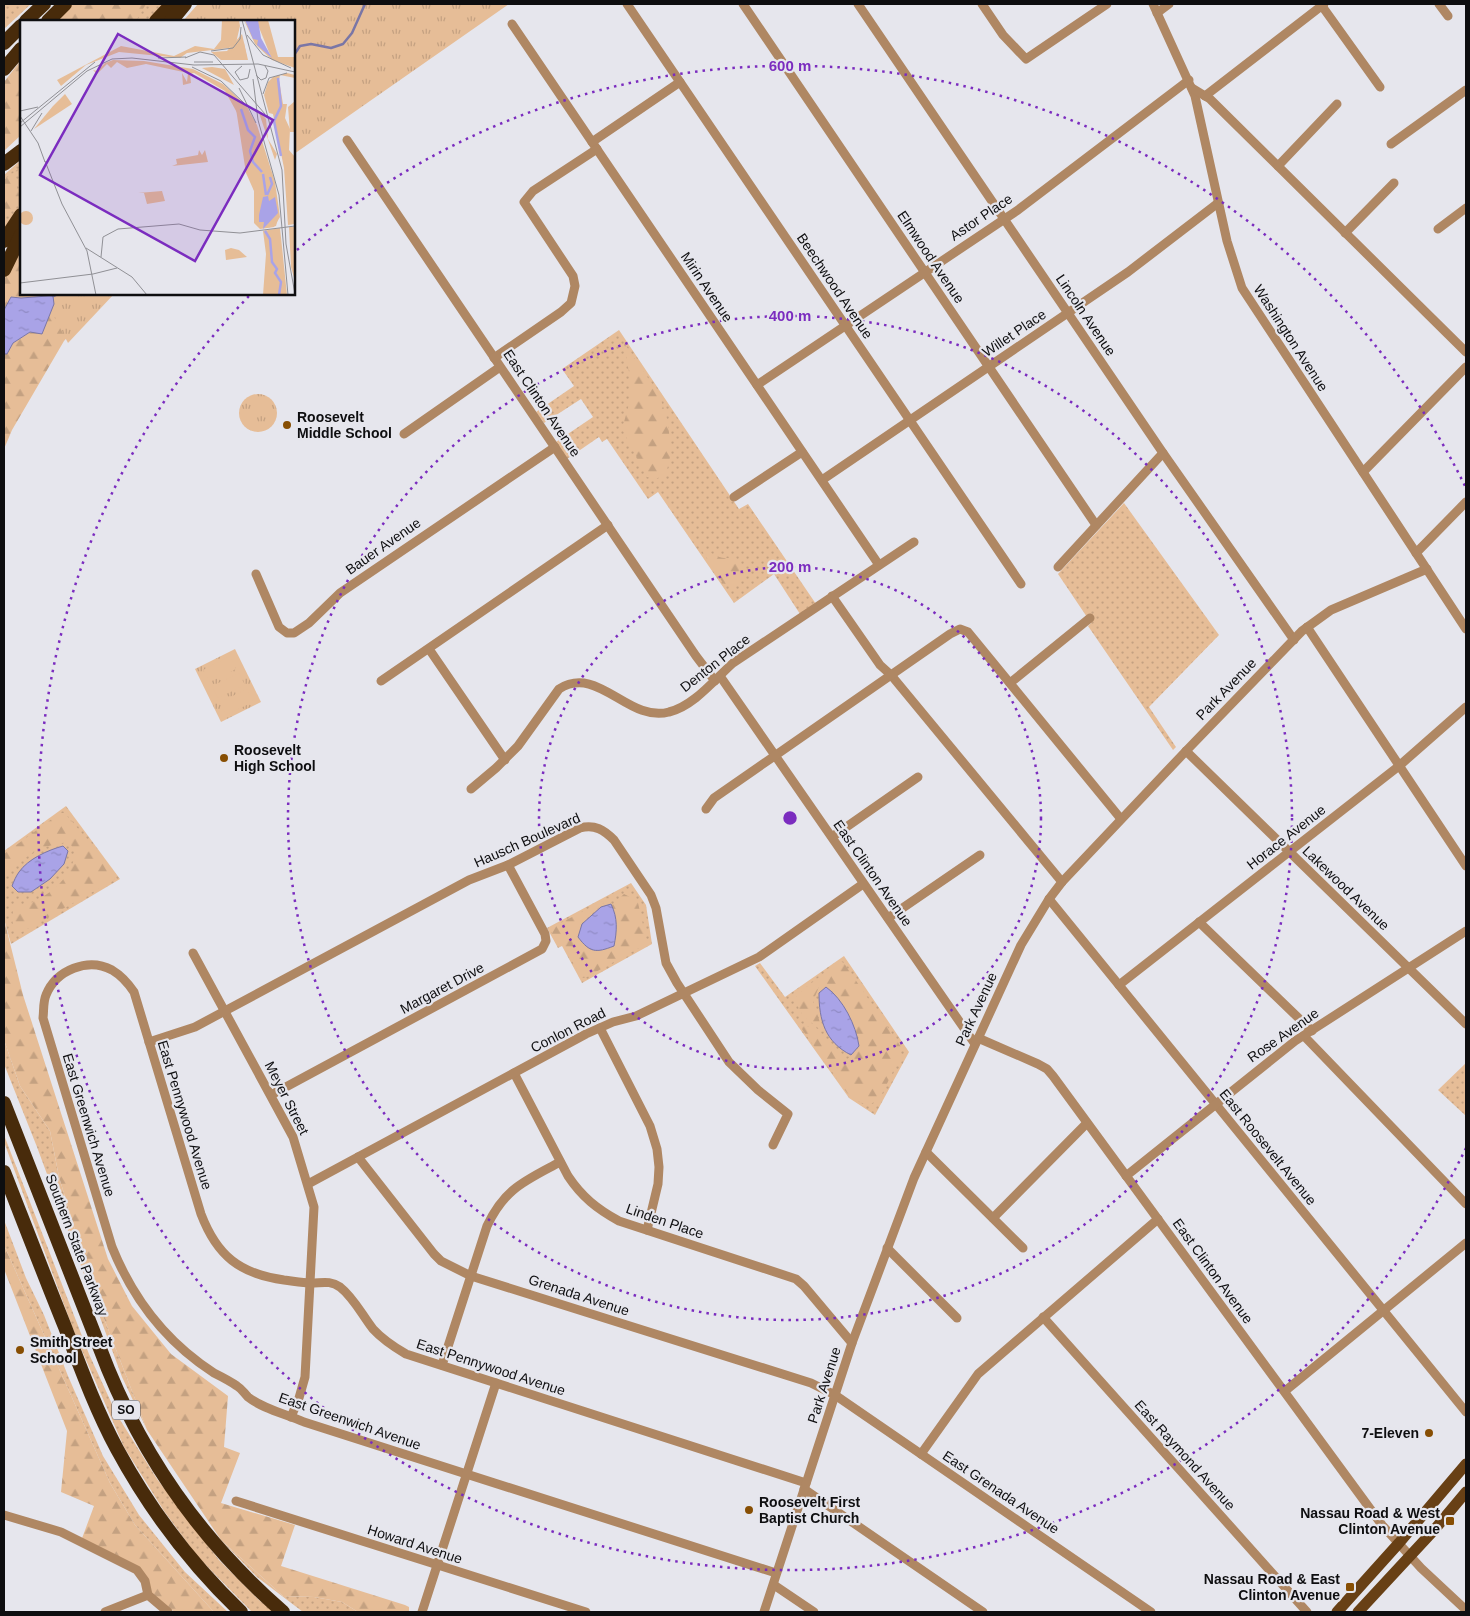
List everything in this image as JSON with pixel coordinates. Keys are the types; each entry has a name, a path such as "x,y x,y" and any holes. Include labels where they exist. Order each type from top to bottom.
{"highway":[{"path":"27,20 44,4"},
{"path":"49,20 65,4"},
{"path":"157,20 172,4"},
{"path":"172,20 185,4"},
{"path":"4,43 20,27"},
{"path":"4,69 20,50"},
{"path":"4,164 20,152"},
{"path":"4,241 20,217"},
{"path":"4,270 20,237"},
{"name":"Southern State Parkway","path":"4,1103 108,1369 140,1438 173,1490 210,1539 240,1572 283,1612"},
{"name":"SO","path":"4,1172 90,1392 116,1447 139,1487 165,1526 204,1573 241,1612"},
{"path":"4,1180 18,1208"}],"main road":[{"path":"1358,1612 1466,1464"},
{"path":"1337,1612 1466,1492"}],"street":[{"name":"Beechwood Avenue","path":"627,4 1020,584"},
{"name":"Elmwood Avenue","path":"743,4 1096,526"},
{"name":"Lincoln Avenue","path":"858,4 1163,453 1294,640"},
{"path":"982,4 1003,35 1026,59 1107,4"},
{"name":"Washington Avenue","path":"1153,4 1195,96 1226,241 1242,288 1466,628"},
{"path":"1157,13 1169,4"},
{"path":"1439,4 1448,16"},
{"path":"1205,96 1323,5 1380,87"},
{"name":"Mirin Avenue","path":"512,24 879,565"},
{"path":"494,358 560,312 571,302 575,286 573,276 524,202 533,191 680,82"},
{"path":"1190,84 1205,96 1346,232 1466,352"},
{"name":"Astor Place","path":"757,385 1004,218 1190,84"},
{"path":"1391,144 1466,90"},
{"path":"1278,166 1338,104"},
{"name":"East Clinton Avenue","path":"347,140 696,656 749,717 863,884 977,1041 1047,1069 1382,1525 1421,1568 1466,1610"},
{"path":"1346,232 1394,183"},
{"name":"Willet Place","path":"822,480 1068,314 1128,272 1218,203"},
{"path":"1438,229 1466,208"},
{"path":"1363,472 1466,367"},
{"path":"404,434 500,368"},
{"name":"Bauer Avenue","path":"256,574 279,627 287,633 294,633 309,623 340,592 554,447"},
{"path":"734,496 802,452"},
{"path":"1058,567 1163,453"},
{"path":"1416,553 1466,502"},
{"path":"381,681 608,525"},
{"name":"Denton Place","path":"471,790 518,746 559,689 568,683 591,684 641,710 658,714 671,712 682,706 717,679 733,663 914,542"},
{"name":"Park Avenue","path":"764,1612 852,1344 914,1178 1020,945 1049,898 1121,818 1307,627 1331,610 1427,569"},
{"path":"832,596 880,665 891,675 1062,882"},
{"path":"1010,683 1090,618"},
{"path":"1307,627 1466,866"},
{"path":"706,809 714,798 775,755 950,634 960,630 968,632 1121,818"},
{"path":"429,649 505,760"},
{"name":"Horace Avenue","path":"1119,985 1399,766 1466,707"},
{"name":"Lakewood Avenue","path":"1186,751 1466,1024"},
{"path":"832,837 918,777"},
{"name":"Hausch Boulevard","path":"149,1042 195,1027 469,880 508,864 580,828 593,826 607,833 622,850 651,895 656,908 666,963 730,1062 758,1090 788,1114 773,1145"},
{"path":"888,918 980,855"},
{"name":"Margaret Drive","path":"271,1095 542,949 546,941 545,934 508,864"},
{"name":"Conlon Road","path":"308,1184 586,1034 613,1022 636,1016 759,957 863,884"},
{"name":"East Roosevelt Avenue","path":"1049,898 1466,1412"},
{"path":"1199,922 1259,980 1466,1204"},
{"name":"Rose Avenue","path":"1126,1176 1215,1103 1308,1033 1466,931"},
{"name":"Meyer Street","path":"193,953 293,1137 314,1207 304,1377 299,1398 291,1417"},
{"name":"East Pennywood Avenue","path":"91,965 112,970 124,979 134,992 200,1214 213,1242 230,1260 246,1271 270,1278 311,1283 324,1282 340,1287 386,1342 406,1354 805,1486 983,1612"},
{"name":"East Greenwich Avenue","path":"91,965 70,969 53,982 44,1002 43,1018 112,1247 121,1271 151,1318 171,1340 214,1372 239,1386 249,1397 291,1417 776,1573"},
{"path":"600,1028 650,1126 657,1149 658,1184 647,1230"},
{"name":"Linden Place","path":"514,1073 560,1162 577,1189 598,1210 619,1221 796,1279 852,1344"},
{"path":"993,1218 1087,1123"},
{"path":"926,1152 1023,1248"},
{"name":"Grenada Avenue","path":"358,1157 434,1254 442,1261 471,1276 811,1383 835,1395"},
{"path":"442,1366 486,1226 501,1201 514,1187 560,1162"},
{"path":"921,1454 978,1374 1158,1219"},
{"path":"1284,1392 1466,1243"},
{"path":"887,1248 957,1318"},
{"name":"East Raymond Avenue","path":"1043,1317 1307,1612"},
{"path":"422,1612 496,1383"},
{"name":"East Grenada Avenue","path":"835,1395 1151,1612"},
{"name":"Howard Avenue","path":"236,1501 586,1612"},
{"path":"4,1515 62,1532 137,1570 145,1581 148,1595 168,1612"},
{"path":"774,1585 814,1612"},
{"path":"106,1612 148,1595"}],"green space":[{"path":"6,4 31,4 4,29 4,6"},
{"path":"70,4 165,4 150,20 54,20"},
{"path":"79,4 146,4 137,20 62,20"},
{"path":"198,4 509,4 295,153 295,20 184,20"},
{"path":"20,61 20,136 4,151 4,82"},
{"path":"20,161 20,211 4,235 4,175"},
{"path":"18,169 15,180 20,198 4,219 4,180"},
{"path":"20,245 20,295 106,295 64,341 12,430 4,449 4,354 7,354 13,343 30,332 48,296 11,297 4,310 4,279"},
{"path":"43,295 113,295 68,343"},
{"path":"619,330 739,509 748,504 816,604 800,614 774,574 734,603 658,492 648,499 607,439 602,442 599,437 567,459 556,442 593,417 581,399 544,423 536,412 574,386 562,369"},
{"path":"624,343 659,394 668,422 671,453 666,474 656,479 647,477 622,429 630,401 630,378"},
{"path":"258,394 271,400 277,413 271,426 258,432 245,426 239,413 245,400"},
{"path":"1124,503 1219,635 1149,707 1176,747 1173,750 1088,626 1091,623 1058,574"},
{"path":"695,540 718,556 723,558 734,557 740,561 742,574 735,586 725,586"},
{"path":"235,649 261,702 221,722 195,669"},
{"path":"230,656 236,669 210,682 203,670"},
{"path":"239,673 245,685 218,698 212,686"},
{"path":"247,689 253,702 226,715 220,702"},
{"path":"66,806 120,879 11,944 4,919 4,851"},
{"path":"60,813 64,813 70,819 116,874 114,880 20,933 13,924 14,906 35,901 57,886 67,875 76,853 69,842 50,846 26,857 4,876 4,854"},
{"path":"631,883 646,905 652,944 582,983 562,946 558,948 547,928"},
{"path":"624,894 638,903 647,942 582,978 563,946 555,940 551,931 553,927 610,897 580,925 585,938 608,909"},
{"path":"4,919 23,995 108,1259 132,1306 171,1354 228,1396 224,1447 240,1453 221,1503 295,1525 281,1566 405,1605 409,1607 409,1612 358,1612 342,1602 314,1597 283,1596 221,1540 147,1430 95,1295 59,1177 50,1131 20,1086 4,1040"},
{"path":"844,956 909,1052 875,1115 849,1098 755,966 760,963 785,997"},
{"path":"840,961 844,963 901,1047 901,1055 879,1100 868,1105 859,1102 847,1093 799,1025 801,1023 808,1026 820,1034 847,1059 856,1054 860,1040 832,990 819,987 813,1001 823,1032 803,1016 794,999"},
{"path":"4,1040 20,1086 50,1131 59,1177 95,1295 147,1430 122,1377 37,1147 4,1064"},
{"path":"1466,1063 1466,1116 1438,1090"},
{"path":"4,1135 89,1354 117,1415 157,1479 219,1560 259,1600 274,1612 252,1612 197,1556 164,1511 124,1447 76,1337 4,1142"},
{"path":"4,1220 26,1278 44,1315 103,1456 139,1515 185,1572 228,1612 214,1612 135,1525 110,1483 4,1245"},
{"path":"4,1245 110,1483 135,1525 214,1612 175,1612 148,1595 137,1570 81,1541 94,1506 61,1492 67,1431 4,1269"},
{"path":"221,1540 283,1596 314,1597 342,1602 358,1612 303,1612 257,1577"}],"water":[{"path":"53,296 54,304 42,334 30,332 13,343 7,354 4,354 4,310 11,297"},
{"path":"63,846 68,851 64,864 50,879 31,892 18,892 12,886 23,867 33,859"},
{"path":"611,904 615,914 616,925 614,946 602,950 590,949 578,937 582,924 601,907"},
{"path":"826,987 843,1005 855,1030 859,1046 851,1055 842,1050 829,1037 822,1021 819,993"}],"waterway":[{"path":"295,54 300,46 311,44 331,48 343,44 352,33 365,4"}],"place":[{"name":"Roosevelt Middle School","path":"287,425"},
{"name":"Roosevelt High School","path":"224,758"},
{"name":"Smith Street School","path":"20,1350"},
{"name":"7-Eleven","path":"1429,1433"},
{"name":"Roosevelt First Baptist Church","path":"749,1510"},
{"name":"Nassau Road & West Clinton Avenue","path":"1450,1521"},
{"name":"Nassau Road & East Clinton Avenue","path":"1350,1587"}]}
